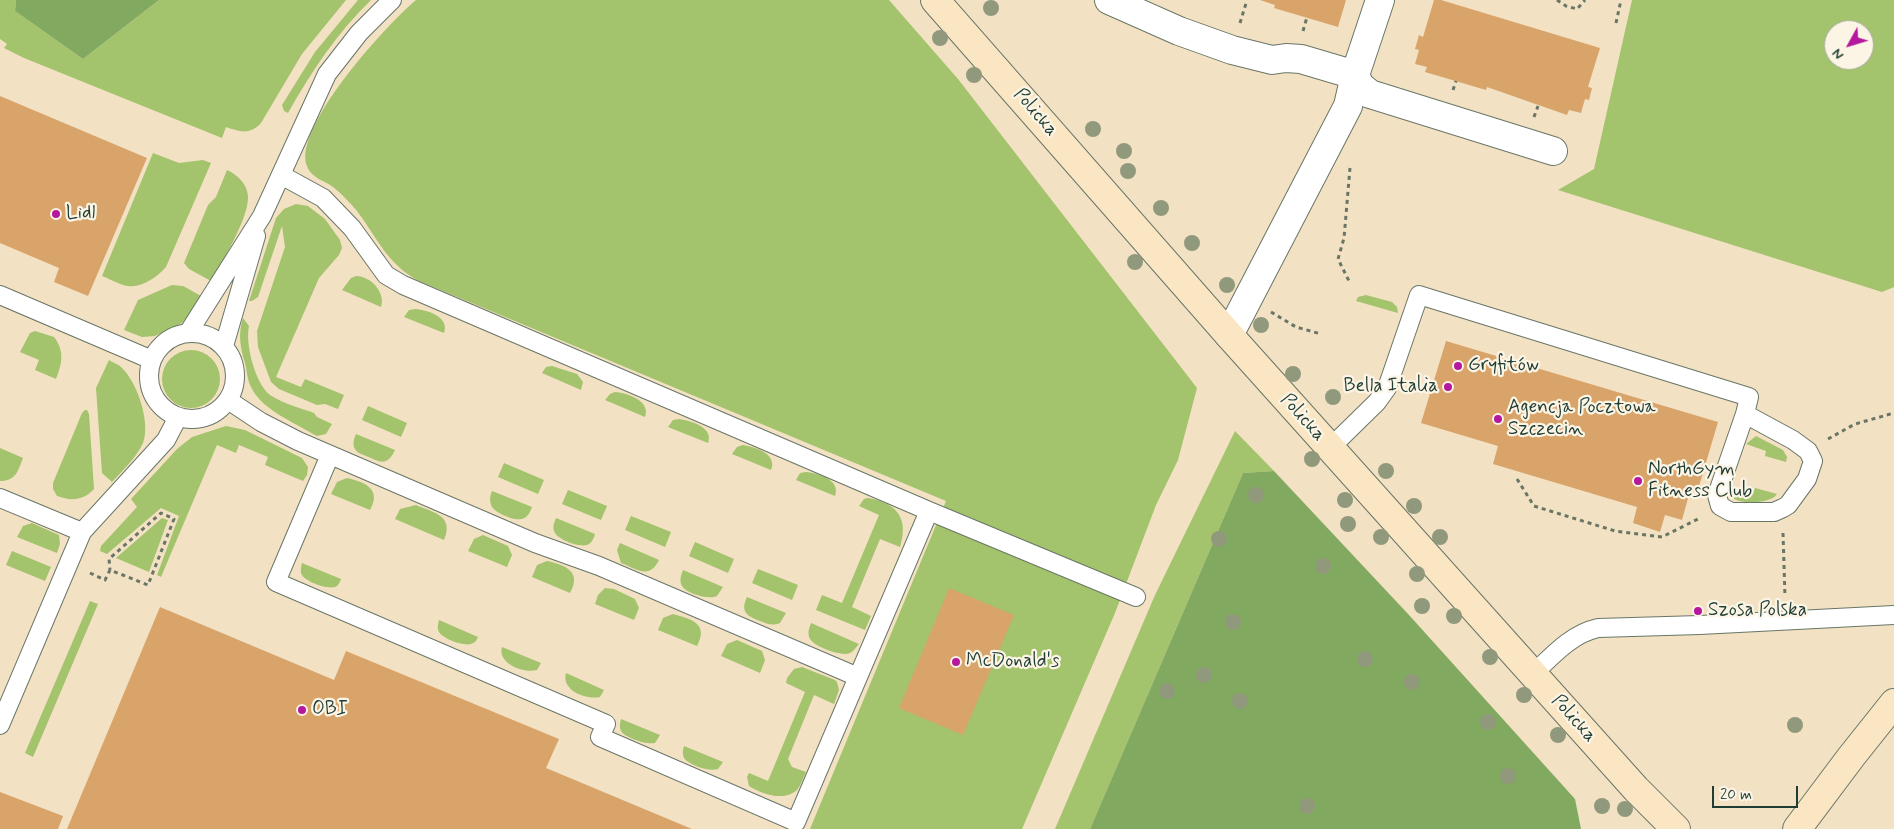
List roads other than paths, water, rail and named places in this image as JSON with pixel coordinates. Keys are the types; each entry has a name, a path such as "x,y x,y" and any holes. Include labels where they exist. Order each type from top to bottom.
{"street":[{"name":"Policka","path":"935,0 1229,336 1636,789 1676,829"},
{"path":"1110,0 1179,31 1232,50 1272,60 1286,58 1301,59 1355,75 1360,86 1370,94 1553,151"},
{"path":"1229,336 1348,106 1355,75 1380,0"},
{"path":"1797,829 1894,703"}],"lane":[{"path":"224,346 262,216 327,74 359,33 392,0"},
{"path":"280,175 323,198 352,228 386,275 403,285 929,511 1136,597"},
{"path":"188,333 262,216"},
{"path":"0,295 152,360"},
{"path":"1330,448 1376,402 1387,388 1419,295 1749,398 1717,495 1720,506 1731,512 1774,512 1788,505 1807,479 1813,461 1808,451 1793,440 1745,414"},
{"path":"188,333 207,336 224,346 234,363 235,382 228,400 214,413 196,419 178,417 163,408 153,394 149,377 152,360 161,347 173,338 188,333"},
{"path":"228,400 260,422 298,441 535,544 598,566 858,677"},
{"path":"0,726 82,532 166,440 178,417"},
{"path":"330,455 276,582 606,724 600,738 796,822 929,511"},
{"path":"0,498 82,532"},
{"path":"1533,674 1570,641 1589,630 1894,615"}],"place":[{"name":"Lidl","path":"56,214"},
{"name":"Gryfitów","path":"1458,366"},
{"name":"Bella Italia","path":"1448,387"},
{"name":"Agencja Pocztowa Szczecin","path":"1498,419"},
{"name":"NorthGym Fitness Club","path":"1638,481"},
{"name":"Szosa Polska","path":"1698,611"},
{"name":"McDonald's","path":"956,662"},
{"name":"OBI","path":"302,710"}]}
